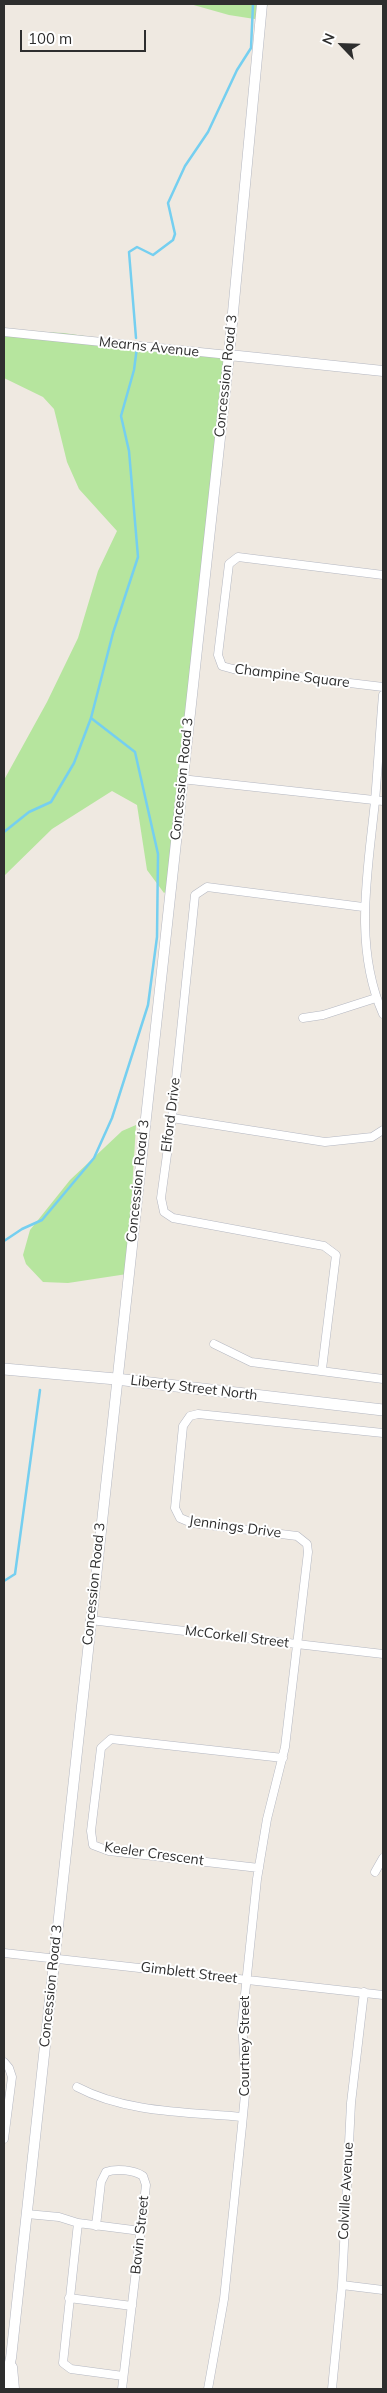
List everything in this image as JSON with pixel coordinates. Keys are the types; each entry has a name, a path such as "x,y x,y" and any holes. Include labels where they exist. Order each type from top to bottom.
{"main road":[{"name":"Liberty Street North","path":"4,1369 116,1379 383,1410"}],"street":[{"name":"Concession Road 3","path":"4,2389 11,2358 181,779 229,355 262,4"},
{"name":"Mearns Avenue","path":"4,332 383,371"},
{"name":"Champine Square","path":"383,576 238,557 229,564 218,655 222,666 233,669 383,688"},
{"path":"383,695 379,800 363,907 367,954 376,998 383,1014"},
{"path":"181,779 379,800"},
{"name":"Elford Drive","path":"322,1369 336,1255 324,1246 173,1218 164,1212 161,1198 172,1118 195,895 207,888 363,907"},
{"path":"304,1018 323,1015 376,998"},
{"path":"172,1118 325,1142 372,1136 383,1130"},
{"path":"214,1344 251,1362 322,1369 383,1379"},
{"name":"Jennings Drive","path":"298,1645 307,1544 303,1539 291,1535 192,1523 180,1518 175,1508 184,1423 190,1416 198,1414 383,1433"},
{"name":"McCorkell Street","path":"90,1620 383,1654"},
{"name":"Courtney Street","path":"208,2389 224,2299 246,2084 242,2023 259,1868 267,1819 283,1758 298,1645"},
{"name":"Keeler Crescent","path":"259,1868 109,1851 93,1845 91,1831 101,1748 111,1738 283,1758"},
{"path":"375,1872 383,1858"},
{"name":"Gimblett Street","path":"4,1953 383,1995"},
{"name":"Colville Avenue","path":"332,2389 342,2286 350,2103 364,1992"},
{"path":"4,2062 9,2068 12,2077 4,2139"},
{"path":"76,2087 89,2094 138,2107 242,2117"},
{"name":"Bavin Street","path":"96,2226 102,2176 112,2170 139,2173 146,2180 122,2389"},
{"path":"26,2214 59,2217 78,2223 141,2231"},
{"path":"78,2223 63,2357 66,2367 123,2376"},
{"path":"342,2286 383,2290"},
{"path":"69,2298 132,2306"},
{"name":"Concession Road 3","path":"11,2358 14,2389"}],"green space":[{"path":"190,4 268,4 261,20 229,15"},
{"path":"4,330 64,333 222,356 225,371 175,885 164,893 147,870 137,805 112,791 52,829 4,876 4,780 47,702 78,638 98,571 117,531 79,489 67,462 54,409 43,397 4,378"},
{"path":"136,1125 127,1274 68,1283 43,1282 26,1264 23,1255 30,1230 70,1180 122,1131"}],"waterway":[{"path":"136,338 129,252 137,247 153,255 173,240 175,234 168,203 185,166 208,132 237,70 251,48 253,4"},
{"path":"4,832 29,812 51,802 74,763 91,718 113,633 138,557 129,451 121,416 134,370 137,347"},
{"path":"4,1241 22,1229 42,1220 94,1158 112,1118 148,1005 157,937 158,854 135,752 91,718"},
{"path":"4,1581 15,1574 40,1390"}]}
